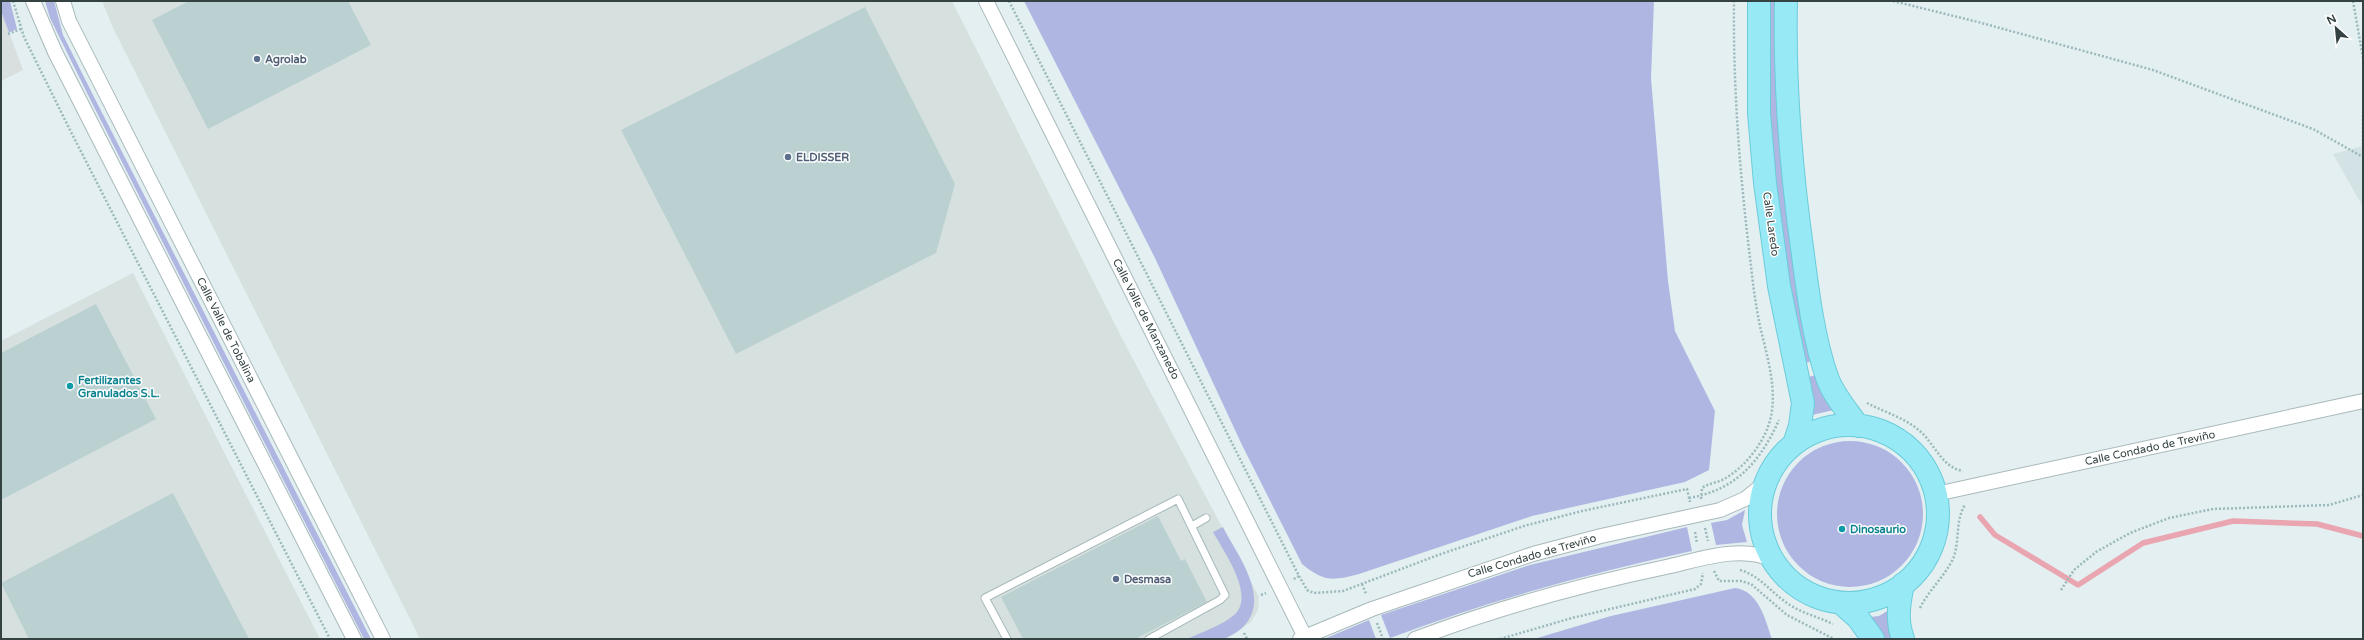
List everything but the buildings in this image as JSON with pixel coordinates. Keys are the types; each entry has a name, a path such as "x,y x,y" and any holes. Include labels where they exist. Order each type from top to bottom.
{"main road":[{"name":"Calle Laredo","path":"1759,1 1760,113 1765,183 1779,286 1803,403 1800,426 1794,444"},
{"path":"1786,1 1786,99 1792,177 1806,279 1827,378 1837,398 1858,426"},
{"path":"1858,426 1876,429 1893,437 1908,447 1924,466 1936,494 1938,514 1936,534 1929,553 1918,570 1903,584 1874,599 1858,603 1841,602 1821,598 1802,590 1785,577 1773,560 1764,542 1760,522 1760,502 1765,483 1777,461 1794,444 1808,435 1824,428 1858,426"},
{"path":"1903,584 1898,610 1898,621 1903,639"},
{"path":"1841,602 1867,629 1873,639"}],"street":[{"path":"33,1 43,28 354,639"},
{"name":"Calle Valle de Tobalina","path":"63,1 69,21 383,639"},
{"name":"Calle Valle de Manzanedo","path":"986,1 1280,586 1303,638"},
{"name":"Calle Condado de Treviño","path":"1936,494 2363,401"},
{"name":"Calle Condado de Treviño","path":"1303,638 1406,596 1533,554 1601,536 1720,510 1738,502 1765,483"},
{"path":"1416,639 1469,619 1557,592 1711,557 1746,554 1766,557 1773,560"}],"lane":[{"path":"1007,639 985,598 1178,499 1225,595 1220,600 1149,639"},
{"path":"1192,526 1206,518"}],"path":[{"path":"13,1 21,29 81,151 330,639"},
{"path":"1009,1 1307,590 1314,593 1343,591 1362,584"},
{"path":"1734,1 1737,116 1743,192 1752,274 1772,378 1772,400 1769,424 1757,448 1745,463 1730,475 1702,488 1702,514 1715,573 1719,581 1742,581 1751,584 1787,615 1834,639"},
{"path":"1893,1 1978,22 2153,70 2313,129 2363,156"},
{"path":"2353,1 2363,58"},
{"path":"8,34 21,29"},
{"path":"2363,116 2363,146"},
{"path":"1862,400 1903,419 1923,434 1951,468 1966,472 1976,470 1981,497 1972,499 1961,511 1958,540 1953,558 1926,595 1918,615"},
{"path":"1689,498 1701,496 1729,485 1741,475 1755,459 1780,418"},
{"path":"2061,590 2074,570 2096,552 2130,533 2169,518 2213,509 2266,506 2307,508 2329,505 2363,494"},
{"path":"1734,571 1751,574 1792,606 1836,626"},
{"path":"1704,575 1721,572"},
{"path":"1261,595 1299,576"},
{"path":"1244,633 1246,639"}],"shaded area":[{"path":"1,1 10,1 17,29 8,33 1,11"},
{"path":"45,1 54,1 63,35 371,639 364,639 91,101 50,18"},
{"path":"102,1 952,1 1125,344 1259,597 1258,610 1251,622 1226,639 420,639 113,28"},
{"path":"1024,1 1654,1 1651,78 1668,281 1675,331 1715,411 1709,470 1685,482 1532,516 1359,574 1335,579 1323,577 1310,570 1302,564 1242,445 1154,256"},
{"path":"1770,1 1776,1 1776,92 1783,182 1796,272 1813,361 1805,363 1777,202 1771,137 1769,91"},
{"path":"1,11 23,70 1,81"},
{"path":"2363,146 2363,207 2333,154"},
{"path":"133,273 320,639 1,639 1,341"},
{"path":"1815,375 1834,410 1812,415 1812,387 1809,377"},
{"path":"1850,441 1871,444 1878,447 1896,458 1906,468 1920,493 1923,514 1920,535 1917,542 1906,560 1896,570 1871,584 1850,587 1829,584 1822,581 1804,570 1794,560 1780,535 1777,514 1780,493 1783,486 1794,468 1804,458 1829,444"},
{"path":"1745,510 1742,525 1747,542 1716,545 1711,523 1727,520"},
{"path":"1223,527 1249,577 1253,590 1254,603 1251,616 1241,629 1227,637 1221,639 1187,639 1223,622 1234,615 1240,607 1242,597 1236,574 1213,532"},
{"path":"1687,527 1692,551 1577,578 1464,612 1390,638 1381,615 1530,565"},
{"path":"1735,588 1750,594 1755,600 1764,615 1772,639 1534,639 1611,616"},
{"path":"1889,610 1894,639 1885,639 1870,617 1879,616"},
{"path":"1369,620 1376,639 1324,639"}],"waterway":[{"path":"1980,517 1995,535 2078,585 2143,543 2233,521 2317,524 2363,536"}],"place":[{"name":"Agrolab","path":"257,59"},
{"name":"ELDISSER","path":"788,157"},
{"name":"Fertilizantes Granulados S.L.","path":"70,386"},
{"name":"Dinosaurio","path":"1842,529"},
{"name":"Desmasa","path":"1116,579"}]}
